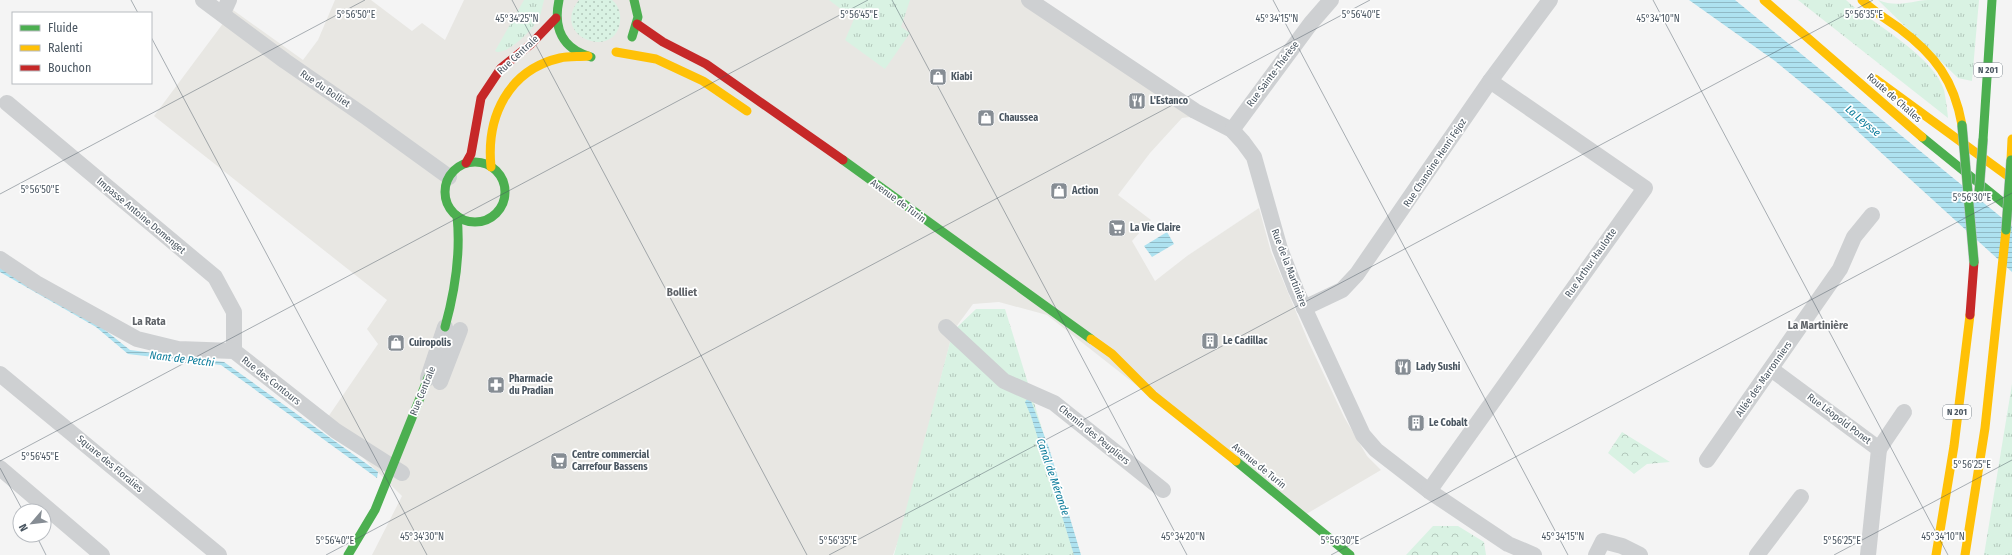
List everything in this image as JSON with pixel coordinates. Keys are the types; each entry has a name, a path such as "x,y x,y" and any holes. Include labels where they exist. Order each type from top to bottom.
{"main road":[{"path":"559,0 556,18 558,31 565,42 575,51 588,56"},
{"path":"616,52 626,45 633,35 637,24 636,4 641,0"},
{"name":"Route de Challes","path":"1765,0 1842,55"},
{"name":"Route de Challes","path":"1765,0 1934,148 2012,210"},
{"path":"1862,0 1904,32 1939,64 1954,91 1962,125 1973,265"},
{"name":"N 201","path":"1936,555 1962,376 1983,140 1992,0"},
{"name":"Rue Centrale","path":"466,164 470,154 481,98 501,68 531,44 556,18"},
{"name":"Avenue de Turin","path":"637,24 663,42 706,64 828,149 1112,354 1153,395 1350,555"},
{"path":"616,52 656,59 703,81 752,115"},
{"name":"Rue Centrale","path":"491,167 489,155 495,119 504,96 520,79 545,63 558,58 605,56 616,52"},
{"name":"Route de Challes","path":"1867,73 2012,178"},
{"path":"1965,555 1977,486 2001,289 2012,138"},
{"path":"483,163 491,167 501,178 505,194 500,208 480,225 457,216 451,210 446,198 445,185 449,177 453,171 466,164 483,163"},
{"path":"2006,232 2012,204"},
{"name":"Rue Centrale","path":"456,325 452,303 459,231 457,216"},
{"path":"977,267 1006,278"},
{"name":"Avenue de Turin","path":"1116,372 1153,395"},
{"name":"Rue Centrale","path":"348,555 400,472 435,383"}],"street":[{"name":"Rue du Bolliet","path":"203,0 226,7 285,61 449,177"},
{"name":"Rue de la Martinière","path":"1029,0 1195,111 1232,130 1244,142 1254,157 1280,249 1304,308 1363,435 1376,450 1505,550 1534,555"},
{"name":"Rue Sainte-Thérèse","path":"1232,130 1311,23 1331,0"},
{"name":"Rue Chanoine Henri Fejoz","path":"1304,308 1334,295 1348,285 1422,181 1490,81 1550,0"},
{"name":"Rue Arthur Haulotte","path":"1429,490 1645,188 1490,81"},
{"name":"Impasse Antoine Domenget","path":"6,104 215,278 234,312 234,351"},
{"name":"Allée des Marronniers","path":"1707,460 1840,269 1854,237 1872,215"},
{"name":"Rue des Contours","path":"0,259 36,283 137,339 178,349 234,351 336,431 400,472"},
{"name":"Rue Centrale","path":"435,383 456,325"},
{"name":"Chemin des Peupliers","path":"946,327 1004,381 1054,403 1163,490"},
{"name":"Rue Léopold Ponet","path":"1771,369 1879,449 1868,555"},
{"name":"Square des Floralies","path":"0,374 219,555"},
{"path":"1879,449 1904,412"},
{"path":"0,468 102,555"},
{"path":"1757,555 1801,498"},
{"path":"1596,555 1603,541 1622,546 1640,555"}],"shaded area":[{"path":"335,0 371,0 412,31 422,23 445,40 464,0 1029,0 1190,117 1182,118 1150,153 1118,195 1151,220 1132,241 1155,281 1187,256 1259,208 1271,252 1309,343 1344,417 1367,456 1381,470 1303,516 1047,315 999,302 973,304 953,331 901,533 893,555 372,555 402,496 336,431 328,417 378,344 367,329 387,300 154,116 233,10 303,60 318,40"}],"green space":[{"path":"524,0 544,0 539,18 521,40 508,49 497,52 495,51"},
{"path":"579,0 612,0 618,7 620,16 620,22 616,34 607,40 597,42 586,40 577,34 572,25 572,13"},
{"path":"829,0 910,0 901,27 910,33 885,69 845,40 854,19"},
{"path":"1798,0 1846,0 1905,44 1930,67 1939,78 1944,90 1948,118"},
{"path":"1878,0 1891,4 1897,4 1928,0 1979,0 1972,81 1958,78"},
{"path":"976,309 1005,309 1081,555 894,555 953,331"},
{"path":"2012,384 2012,555 1984,555"},
{"path":"1622,432 1670,462 1647,464 1634,474 1608,453"},
{"path":"1433,526 1458,526 1484,542 1486,555 1406,555"}],"water":[{"name":"La Leysse","path":"1689,0 1735,0 2012,226 2012,272 1831,107 1775,61"},
{"path":"1167,232 1174,244 1152,257 1144,246"},
{"name":"Nant de Petchi","path":"0,268 96,323 130,350 224,362 378,472 377,478 221,365 128,354 96,327 0,272"},
{"name":"Canal de Mérande","path":"1027,399 1031,401 1049,448 1081,555 1074,555 1031,416 1025,402"}],"traffic: fast":[{"path":"559,0 557,20 562,36 573,49 591,57"},
{"path":"632,37 638,17 634,0"},
{"path":"1983,140 1992,0"},
{"path":"1962,125 1974,262"},
{"path":"1922,137 2012,210"},
{"path":"1979,193 1983,140"},
{"path":"843,160 1091,339"},
{"path":"2006,230 2011,160"},
{"path":"475,162 492,167 500,175 505,192 500,209 492,217 475,222 458,217 450,209 445,192 450,175 458,167 475,162"},
{"path":"445,327 452,300 458,258 457,216"},
{"path":"348,555 375,510 428,378"},
{"path":"1236,461 1350,555"}],"traffic: slow":[{"path":"1764,0 1922,137"},
{"path":"1862,0 1912,38 1933,59 1941,70 1954,95 1962,125"},
{"path":"616,52 656,59 703,81 747,111"},
{"path":"491,167 490,148 492,131 504,98 514,85 527,73 542,64 563,57 588,56"},
{"path":"1875,79 2012,179"},
{"path":"2011,160 2012,139"},
{"path":"1965,555 1985,428 2006,230"},
{"path":"1936,555 1954,446 1970,315"},
{"path":"1091,339 1112,354 1153,395 1236,461"}],"traffic: jam":[{"path":"466,163 471,154 481,98 501,68 531,44 556,18"},
{"path":"637,24 663,42 706,64 843,160"},
{"path":"1970,315 1974,262"}],"place":[{"name":"Kiabi","path":"938,77"},
{"name":"L'Estanco","path":"1137,101"},
{"name":"Chaussea","path":"986,118"},
{"name":"Action","path":"1059,191"},
{"name":"La Vie Claire","path":"1117,228"},
{"name":"Le Cadillac","path":"1210,341"},
{"name":"Cuiropolis","path":"396,343"},
{"name":"Lady Sushi","path":"1403,367"},
{"name":"Pharmacie du Pradian","path":"496,385"},
{"name":"Le Cobalt","path":"1416,423"},
{"name":"Centre commercial Carrefour Bassens","path":"559,461"}],"district":[{"name":"Bolliet","path":"682,292"},
{"name":"La Rata","path":"149,321"},
{"name":"La Martinière","path":"1818,325"}]}
